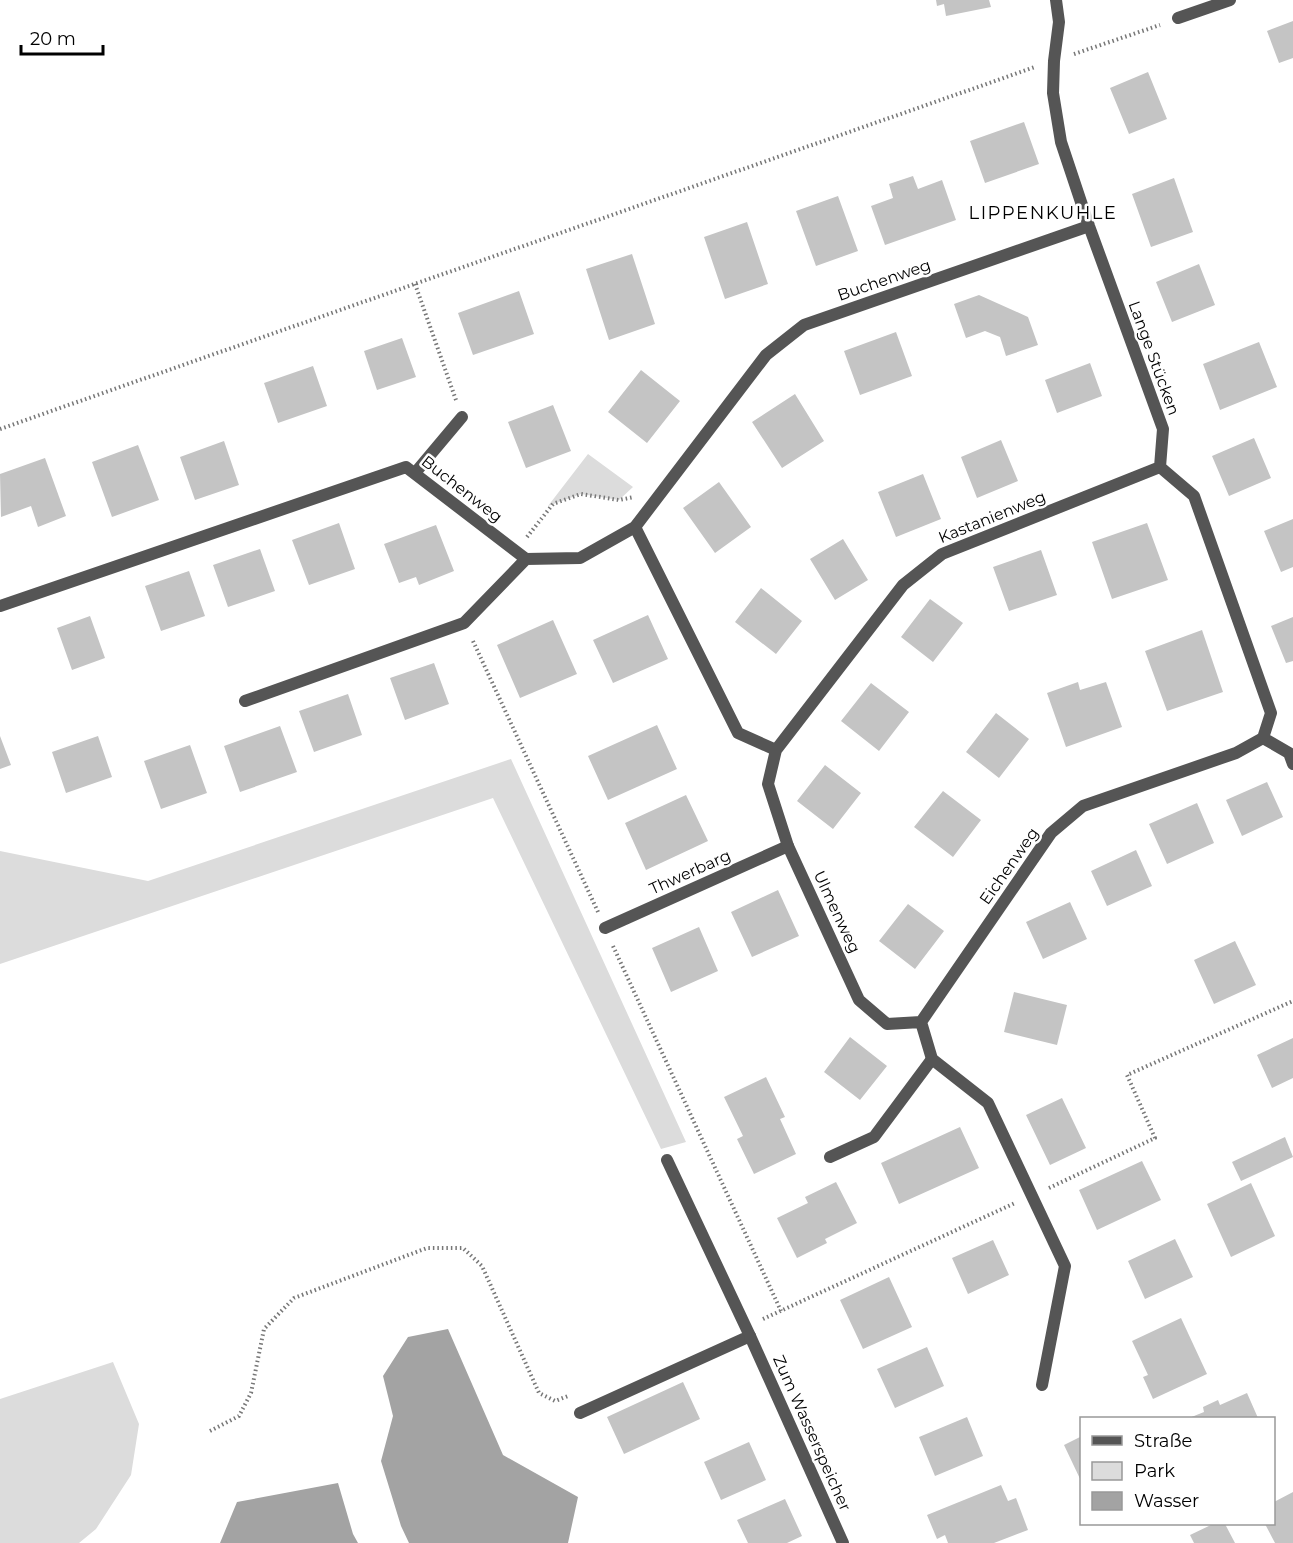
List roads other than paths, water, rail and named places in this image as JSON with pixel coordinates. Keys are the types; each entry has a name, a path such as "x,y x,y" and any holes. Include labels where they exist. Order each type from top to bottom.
{"street":[{"name":"Lange Stücken","path":"1056,0 1059,22 1053,93 1061,142 1163,429 1160,467"},
{"path":"1178,18 1230,0"},
{"name":"Buchenweg","path":"635,527 766,355 804,325 1089,226"},
{"path":"415,473 462,417"},
{"name":"Buchenweg","path":"0,606 406,466 521,555"},
{"path":"1160,467 1194,496 1270,713 1263,738 1289,753 1293,764"},
{"name":"Kastanienweg","path":"776,750 903,585 942,554 1160,467"},
{"path":"245,701 465,623 521,555 580,558 635,527 738,733 776,750"},
{"name":"Eichenweg","path":"921,1022 1051,833 1083,806 1236,753 1263,738"},
{"name":"Ulmenweg","path":"776,750 768,784 788,846 859,1000 887,1024 921,1022"},
{"name":"Thwerbarg","path":"605,928 788,846"},
{"path":"921,1022 932,1059 988,1103 1065,1266 1042,1384"},
{"path":"830,1157 874,1137 932,1059"},
{"name":"Zum Wasserspeicher","path":"667,1160 750,1336 843,1543"},
{"path":"580,1413 750,1336"}],"water":[{"path":"448,1329 503,1455 578,1497 568,1543 409,1543 401,1526 381,1461 393,1416 383,1376 408,1337"},
{"path":"338,1483 353,1534 358,1543 220,1543 237,1502"}],"district":[{"name":"LIPPENKUHLE","path":"1043,213"}]}
